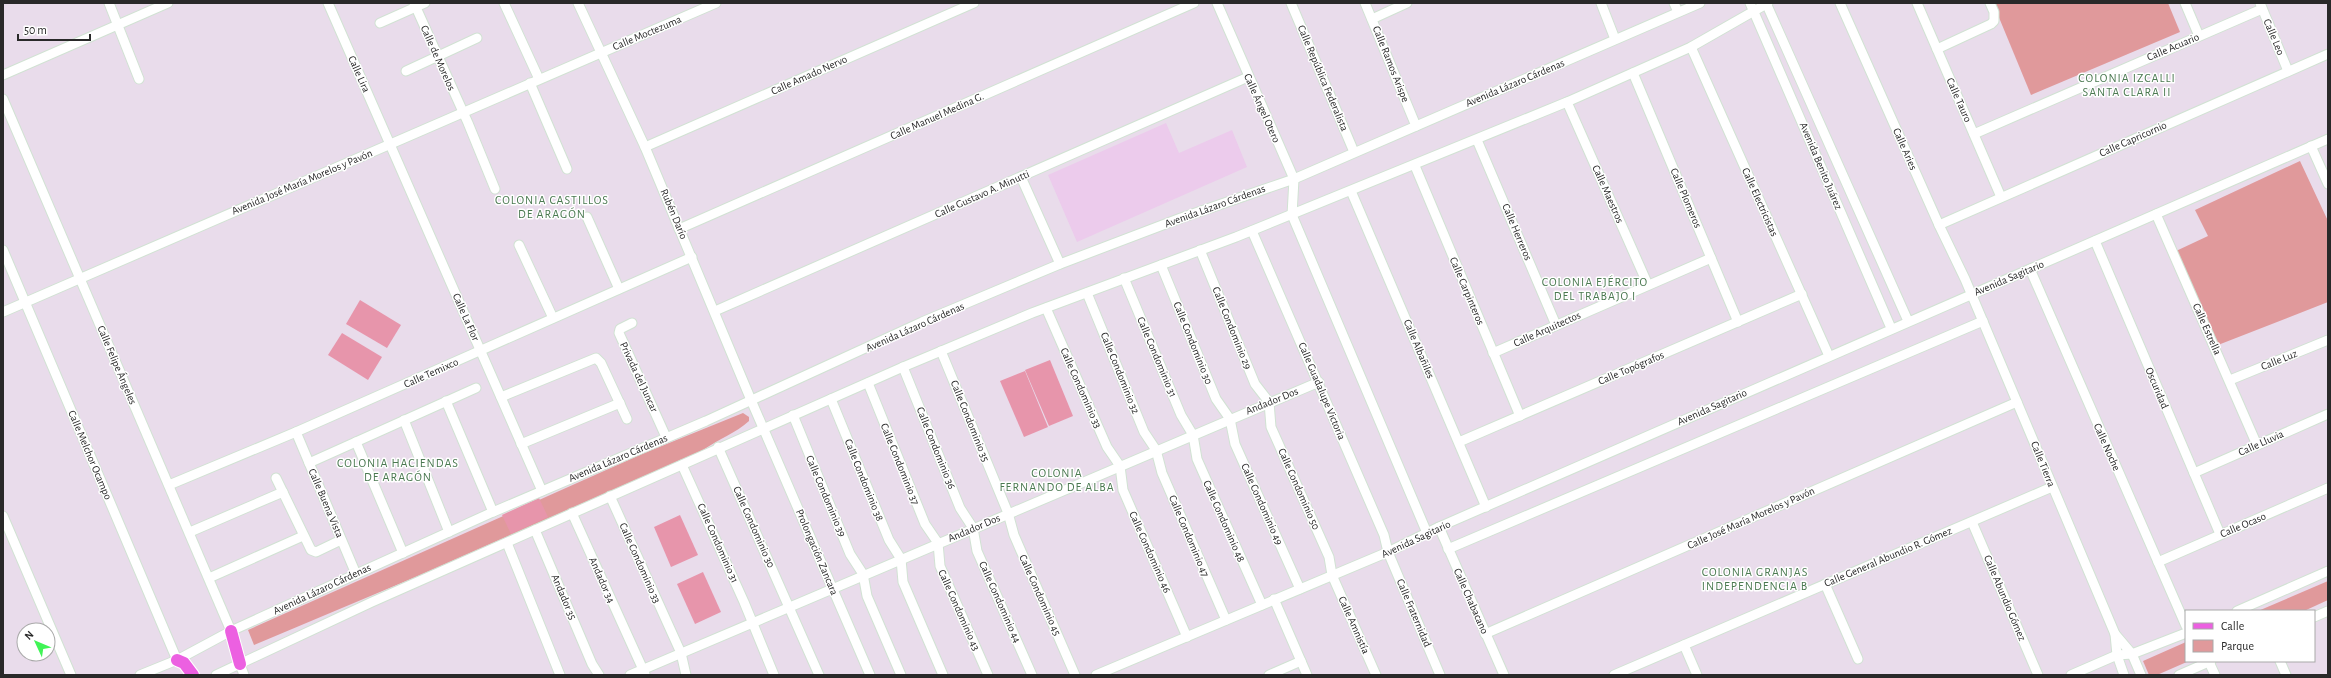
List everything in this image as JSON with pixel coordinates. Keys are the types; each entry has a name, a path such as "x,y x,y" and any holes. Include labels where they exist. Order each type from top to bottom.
{"main road":[{"path":"231,631 242,669"},
{"path":"177,660 184,663 193,675"}],"street":[{"path":"109,3 139,79"},
{"path":"3,75 168,3"},
{"name":"Calle Lira","path":"328,3 390,144"},
{"path":"504,3 539,79"},
{"name":"Rubén Darío","path":"578,3 645,147 692,256 751,400 765,428"},
{"name":"Calle Moctezuma","path":"600,53 716,3"},
{"name":"Calle Amado Nervo","path":"645,147 974,3"},
{"name":"Calle Manuel Medina G.","path":"680,229 1194,3"},
{"name":"Calle Ángel Otero","path":"1217,3 1248,77 1294,179 1292,215"},
{"name":"Calle República Federalista","path":"1291,3 1354,152"},
{"name":"Calle Ramos Arispe","path":"1365,3 1416,126"},
{"path":"1372,19 1407,3"},
{"path":"1600,3 1615,39"},
{"path":"1674,3 1678,12"},
{"name":"Avenida Lázaro Cárdenas","path":"140,675 177,660 231,631 493,512 751,400 922,322 1060,264 1181,218 1294,179 1700,3"},
{"path":"216,675 242,669 372,602 682,465 718,447 765,428 903,367 1046,308 1252,231 1415,166 1634,73 1691,47 1752,7 1767,3"},
{"name":"Avenida Benito Juárez","path":"1767,3 1908,321"},
{"name":"Calle Aries","path":"1840,3 1939,226 1971,294"},
{"name":"Calle Tauro","path":"1917,3 2001,197"},
{"path":"1937,49 1991,24 1995,17 1990,3"},
{"path":"2185,3 2199,36"},
{"path":"380,23 418,4"},
{"name":"Calle de Morelos","path":"418,4 438,56 495,189"},
{"name":"Calle Acuario","path":"1974,134 2199,36 2261,6"},
{"name":"Calle Leo","path":"2261,6 2288,71"},
{"name":"Avenida Benito Juárez","path":"1752,7 1891,328"},
{"path":"406,70 477,38"},
{"name":"Calle Electricistas","path":"1691,47 1829,356"},
{"name":"Avenida José María Morelos y Pavón","path":"3,312 600,53"},
{"name":"Calle Capricornio","path":"1939,226 2001,197 2328,54"},
{"name":"Calle Plomeros","path":"1634,73 1738,322"},
{"name":"Calle Gustavo A. Minutti","path":"715,311 1248,77"},
{"path":"530,83 567,169"},
{"name":"Calle Felipe Ángeles","path":"3,99 190,532 231,631"},
{"name":"Calle Maestros","path":"1567,102 1648,285"},
{"name":"Avenida Sagitario","path":"1098,675 1388,552 1439,527 1891,328 2328,139"},
{"name":"Calle Herreros","path":"1477,140 1556,325"},
{"name":"Calle La Flor","path":"390,144 542,491"},
{"path":"2311,146 2328,184"},
{"name":"Calle Carpinteros","path":"1415,166 1520,416"},
{"path":"1021,177 1060,264"},
{"name":"Calle Albañiles","path":"1351,191 1486,507"},
{"name":"Calle Estrella","path":"2156,214 2230,380 2257,445"},
{"path":"1292,215 1427,533"},
{"path":"586,217 619,289"},
{"name":"Calle Guadalupe Victoria","path":"1252,231 1319,382 1384,535 1388,552"},
{"name":"Oscuridad","path":"2095,241 2220,534"},
{"path":"519,245 553,318"},
{"name":"Calle Melchor Ocampo","path":"3,250 26,301 177,660"},
{"name":"Calle Condominio 29","path":"1200,250 1255,384 1269,402"},
{"name":"Calle Temixco","path":"169,485 296,432 481,351 692,256"},
{"name":"Calle Arquitectos","path":"1493,353 1711,258"},
{"name":"Calle Condominio 30","path":"1161,265 1216,399 1230,419"},
{"name":"Calle Noche","path":"2030,269 2185,624"},
{"name":"Calle Condominio 31","path":"1124,278 1181,415 1193,435"},
{"name":"Calle Condominio 32","path":"1087,293 1144,432 1156,450"},
{"name":"Calle Topógrafos","path":"1459,442 1802,294"},
{"name":"Calle Tierra","path":"1971,294 2052,487 2116,634 2132,654 2141,675"},
{"name":"Calle Condominio 33","path":"1046,308 1106,447 1120,466"},
{"name":"Avenida Sagitario","path":"1448,549 1983,321"},
{"name":"Privada del Juncar","path":"632,323 620,329 619,333 666,437"},
{"name":"Calle Luz","path":"2230,380 2328,340"},
{"name":"Calle Condominio 35","path":"941,351 1008,513"},
{"path":"501,398 596,358 601,363 627,418"},
{"name":"Calle Condominio 36","path":"903,367 960,508 973,528"},
{"name":"Andador Dos","path":"630,675 644,672 681,653 790,607 863,574 1319,382"},
{"name":"Calle Condominio 37","path":"868,383 925,524 938,543"},
{"path":"309,463 476,388"},
{"name":"Calle Condominio 38","path":"832,399 889,540 901,559"},
{"path":"446,401 493,512"},
{"name":"Calle Condominio 50","path":"1269,402 1271,427 1329,557 1332,575"},
{"name":"Calle José María Morelos y Pavón","path":"1485,634 2017,402"},
{"path":"522,444 620,403"},
{"name":"Calle Lluvia","path":"2194,473 2328,414"},
{"name":"Calle Condominio 39","path":"793,415 850,554 863,574"},
{"name":"Calle Condominio 49","path":"1230,419 1235,444 1300,589"},
{"path":"404,420 449,532"},
{"name":"Prolongación Zancara","path":"765,428 870,675"},
{"name":"Calle Buena Vista","path":"296,432 356,574"},
{"name":"Calle Condominio 48","path":"1193,435 1197,459 1262,605"},
{"path":"356,442 403,553"},
{"name":"Calle Condominio 30","path":"718,447 779,586 790,607"},
{"name":"Calle Condominio 47","path":"1156,450 1162,473 1226,620"},
{"name":"Calle Condominio 31","path":"682,465 752,622"},
{"name":"Calle Condominio 46","path":"1120,466 1123,490 1187,637"},
{"path":"276,478 309,549 314,552 341,540"},
{"name":"Calle General Abundio R. Gómez","path":"1614,675 1629,672 1824,584 2052,487"},
{"name":"Calle Ocaso","path":"2158,562 2328,488"},
{"path":"190,532 283,492"},
{"name":"Calle Condominio 33","path":"610,496 669,630 681,653 686,675"},
{"name":"Andador 34","path":"572,513 644,672"},
{"name":"Calle Condominio 45","path":"1008,513 1014,535 1076,675"},
{"path":"3,516 71,675"},
{"name":"Calle Abundio Gómez","path":"1972,522 2038,675"},
{"name":"Calle Chabacano","path":"1439,527 1504,675"},
{"name":"Calle Condominio 44","path":"973,528 977,551 1032,675"},
{"name":"Andador 35","path":"535,530 592,664 599,675"},
{"path":"209,578 303,536"},
{"path":"507,543 560,675"},
{"name":"Calle Condominio 43","path":"938,543 940,566 988,675"},
{"name":"Calle Fraternidad","path":"1388,552 1440,675"},
{"path":"901,559 903,582 943,675"},
{"path":"2239,610 2328,571"},
{"path":"863,574 867,596 901,675"},
{"name":"Calle Amnistía","path":"1332,575 1376,675"},
{"path":"1824,584 1858,658"},
{"path":"1274,600 1307,675"},
{"path":"790,607 819,675"},
{"path":"2315,617 2328,611"},
{"path":"752,622 774,675"},
{"path":"2071,675 2117,655 2132,654 2185,633"},
{"name":"Calle Tierra","path":"2116,634 2117,655 2124,675"},
{"path":"1684,646 1697,675"},
{"path":"1269,675 1301,661"},
{"path":"2179,675 2208,662"},
{"path":"2210,662 2215,675"},
{"path":"2280,662 2286,675"}],"shaded area":[{"path":"1166,123 1179,153 1232,130 1247,167 1077,242 1048,175"},
{"path":"360,300 401,325 387,348 346,324"},
{"path":"342,333 382,357 368,380 328,355"},
{"path":"1050,360 1073,416 1049,426 1025,370"},
{"path":"1025,371 1048,427 1024,437 1000,381"},
{"path":"539,498 548,517 511,534 502,515"},
{"path":"680,515 698,555 671,567 654,527"},
{"path":"703,572 721,612 695,624 677,584"}],"green space":[{"path":"1993,3 2168,3 2180,32 2031,95"},
{"path":"2300,161 2328,221 2328,302 2218,345 2176,251 2208,236 2195,210"},
{"path":"743,413 749,417 749,421 703,450 418,576 254,645 248,630 642,454"},
{"path":"2328,581 2328,600 2306,610 2260,610"},
{"path":"2185,642 2185,662 2187,662 2157,675 2149,675 2143,661"}],"district":[{"name":"COLONIA IZCALLI SANTA CLARA II","path":"2127,85"},
{"name":"COLONIA CASTILLOS DE ARAGÓN","path":"552,207"},
{"name":"COLONIA EJÉRCITO DEL TRABAJO I","path":"1595,289"},
{"name":"COLONIA HACIENDAS DE ARAGÓN","path":"398,470"},
{"name":"COLONIA FERNANDO DE ALBA","path":"1057,480"},
{"name":"COLONIA GRANJAS INDEPENDENCIA B","path":"1755,579"}]}
